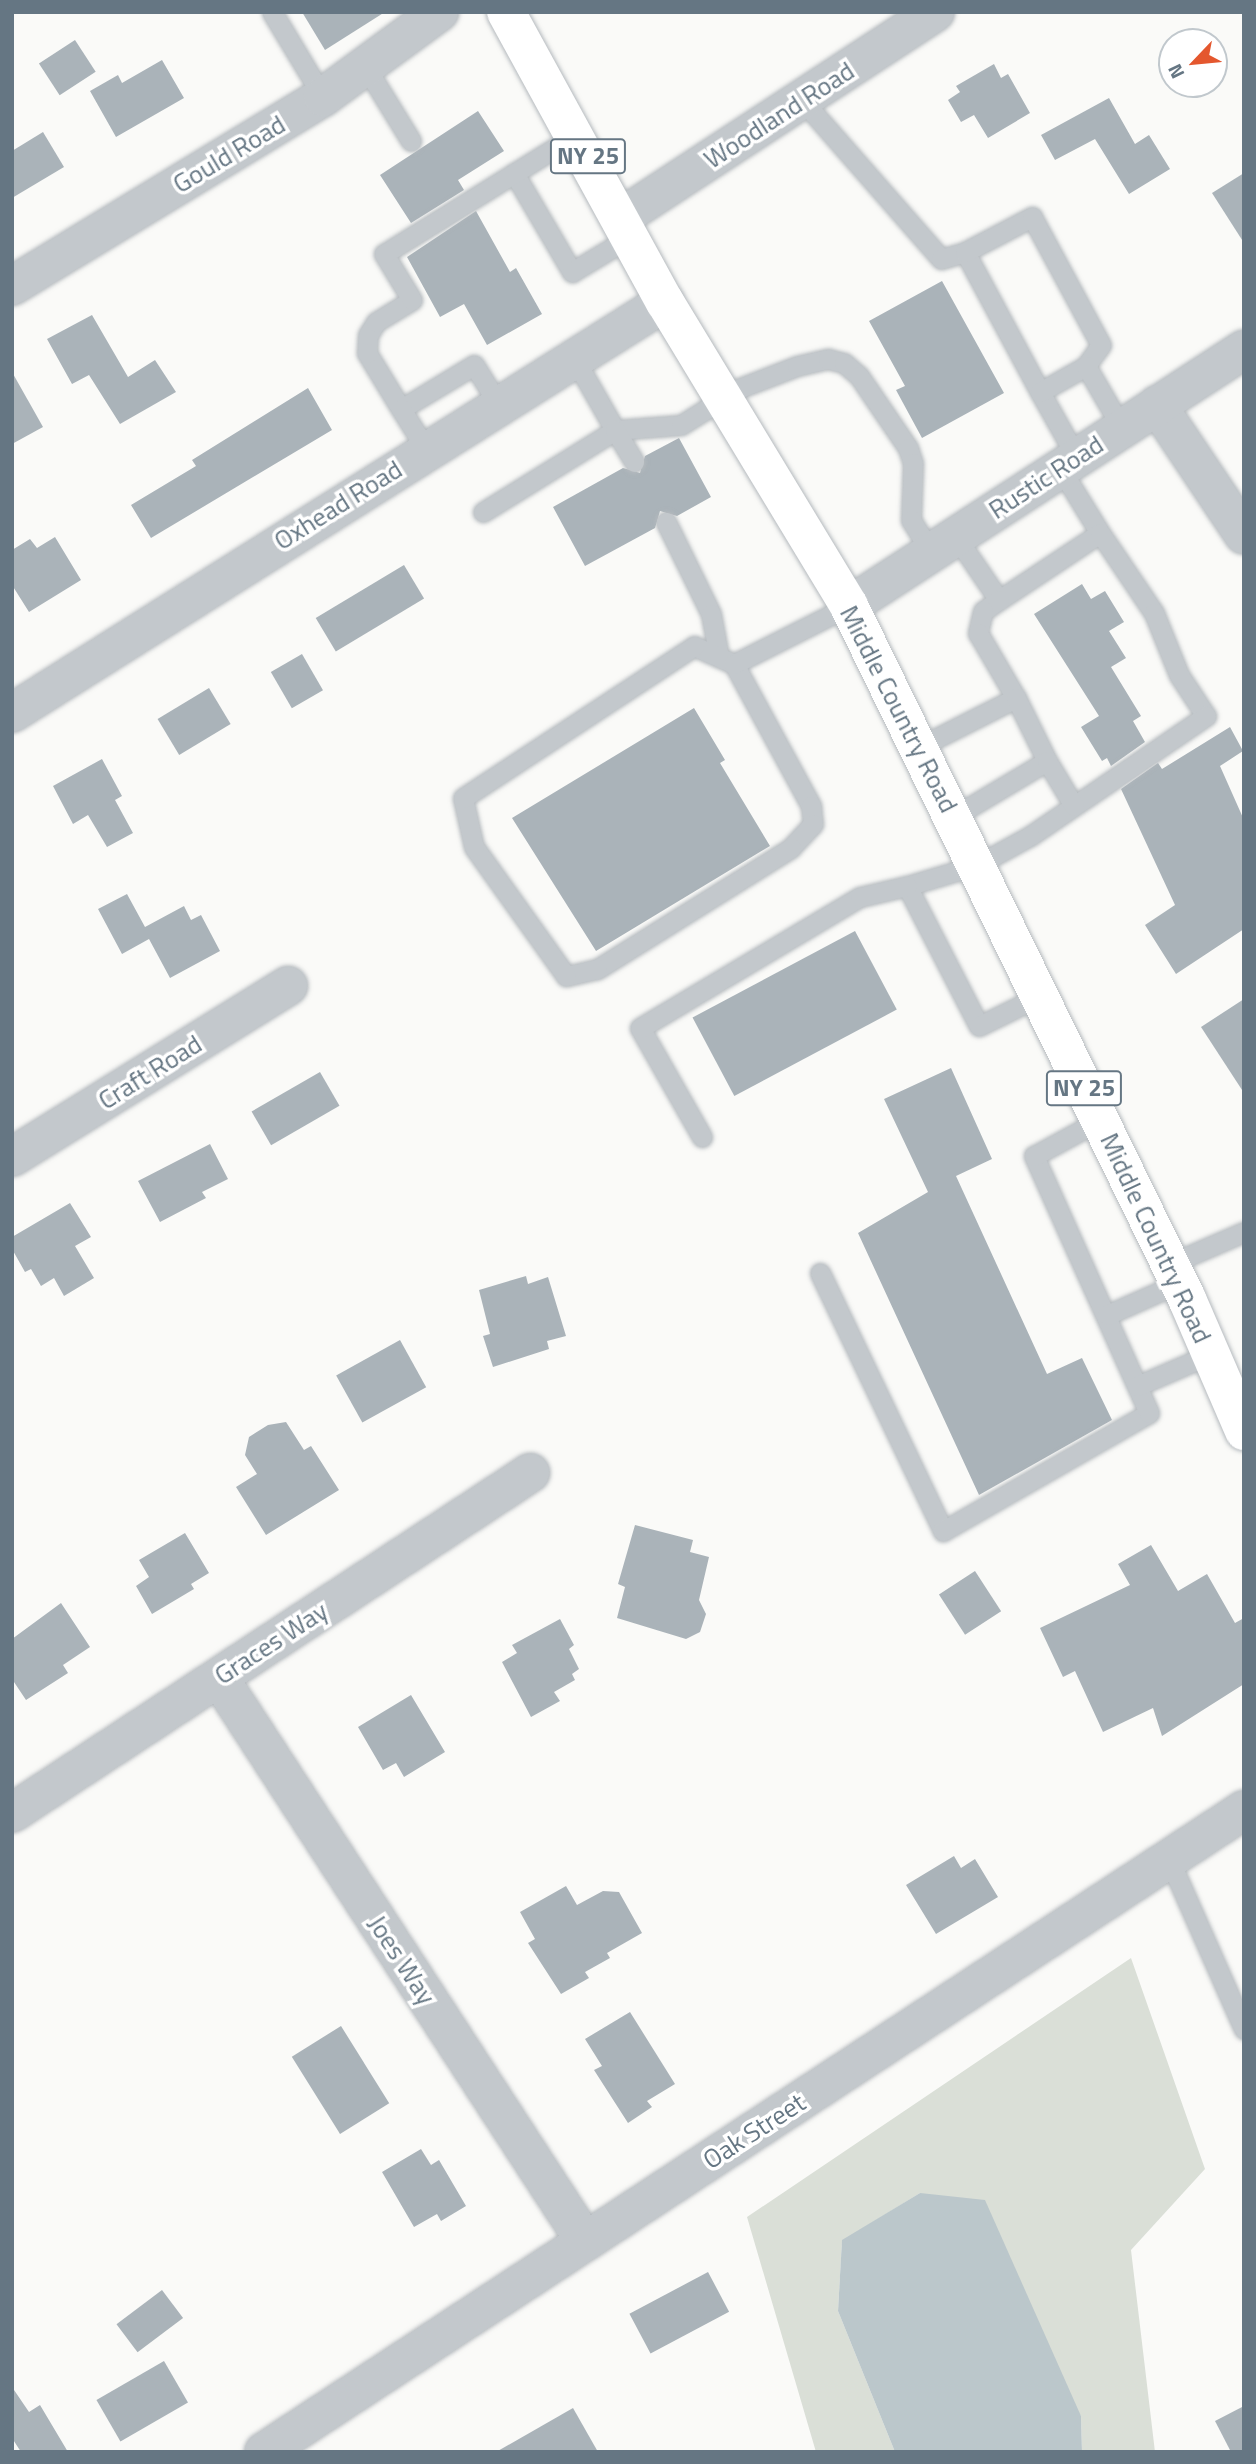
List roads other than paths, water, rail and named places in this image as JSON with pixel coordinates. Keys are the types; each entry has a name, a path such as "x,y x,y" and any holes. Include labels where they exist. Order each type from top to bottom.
{"main road":[{"name":"Middle Country Road","path":"506,12 666,302 849,606 1174,1274 1244,1431"}],"street":[{"name":"Gould Road","path":"12,286 323,97 439,12"},
{"name":"Woodland Road","path":"627,227 802,100 935,12"},
{"name":"Oxhead Road","path":"12,713 426,450 666,302"},
{"name":"Rustic Road","path":"849,606 1244,349"},
{"path":"1157,405 1244,535"},
{"name":"Craft Road","path":"12,1157 288,986"},
{"name":"Graces Way","path":"12,1813 530,1473"},
{"name":"Joes Way","path":"219,1678 585,2241"},
{"name":"Oak Street","path":"264,2452 1244,1810"}],"lane":[{"path":"272,12 323,97"},
{"path":"365,66 411,141"},
{"path":"802,100 941,259 965,252 1032,217 1101,345 1086,366 1040,392"},
{"path":"426,450 367,354 368,335 376,322 412,300 384,254 576,135"},
{"path":"514,173 572,272 627,227"},
{"path":"702,1137 640,1028 860,897 906,887 977,865 1074,806 1206,716 1179,675 1154,613 1100,533 1040,392 965,252"},
{"path":"574,358 634,462"},
{"path":"483,512 615,430 681,425 723,397 797,366 828,359 844,363 859,376 908,448 913,463 911,520 944,545 999,600"},
{"path":"401,409 474,365 499,405"},
{"path":"1086,366 1122,428"},
{"path":"666,522 711,614 726,660 811,806 813,824 791,848 597,969 566,976 474,847 463,798 694,646 726,660 849,606"},
{"path":"1074,806 978,633 983,611 1100,533"},
{"path":"919,747 1016,698"},
{"path":"953,817 1047,761"},
{"path":"906,887 979,1026 1040,996"},
{"path":"820,1273 943,1531 1149,1413 1034,1156 1100,1120"},
{"path":"1107,1315 1244,1233"},
{"path":"1137,1386 1211,1354"},
{"path":"1170,1859 1244,2029"}]}
